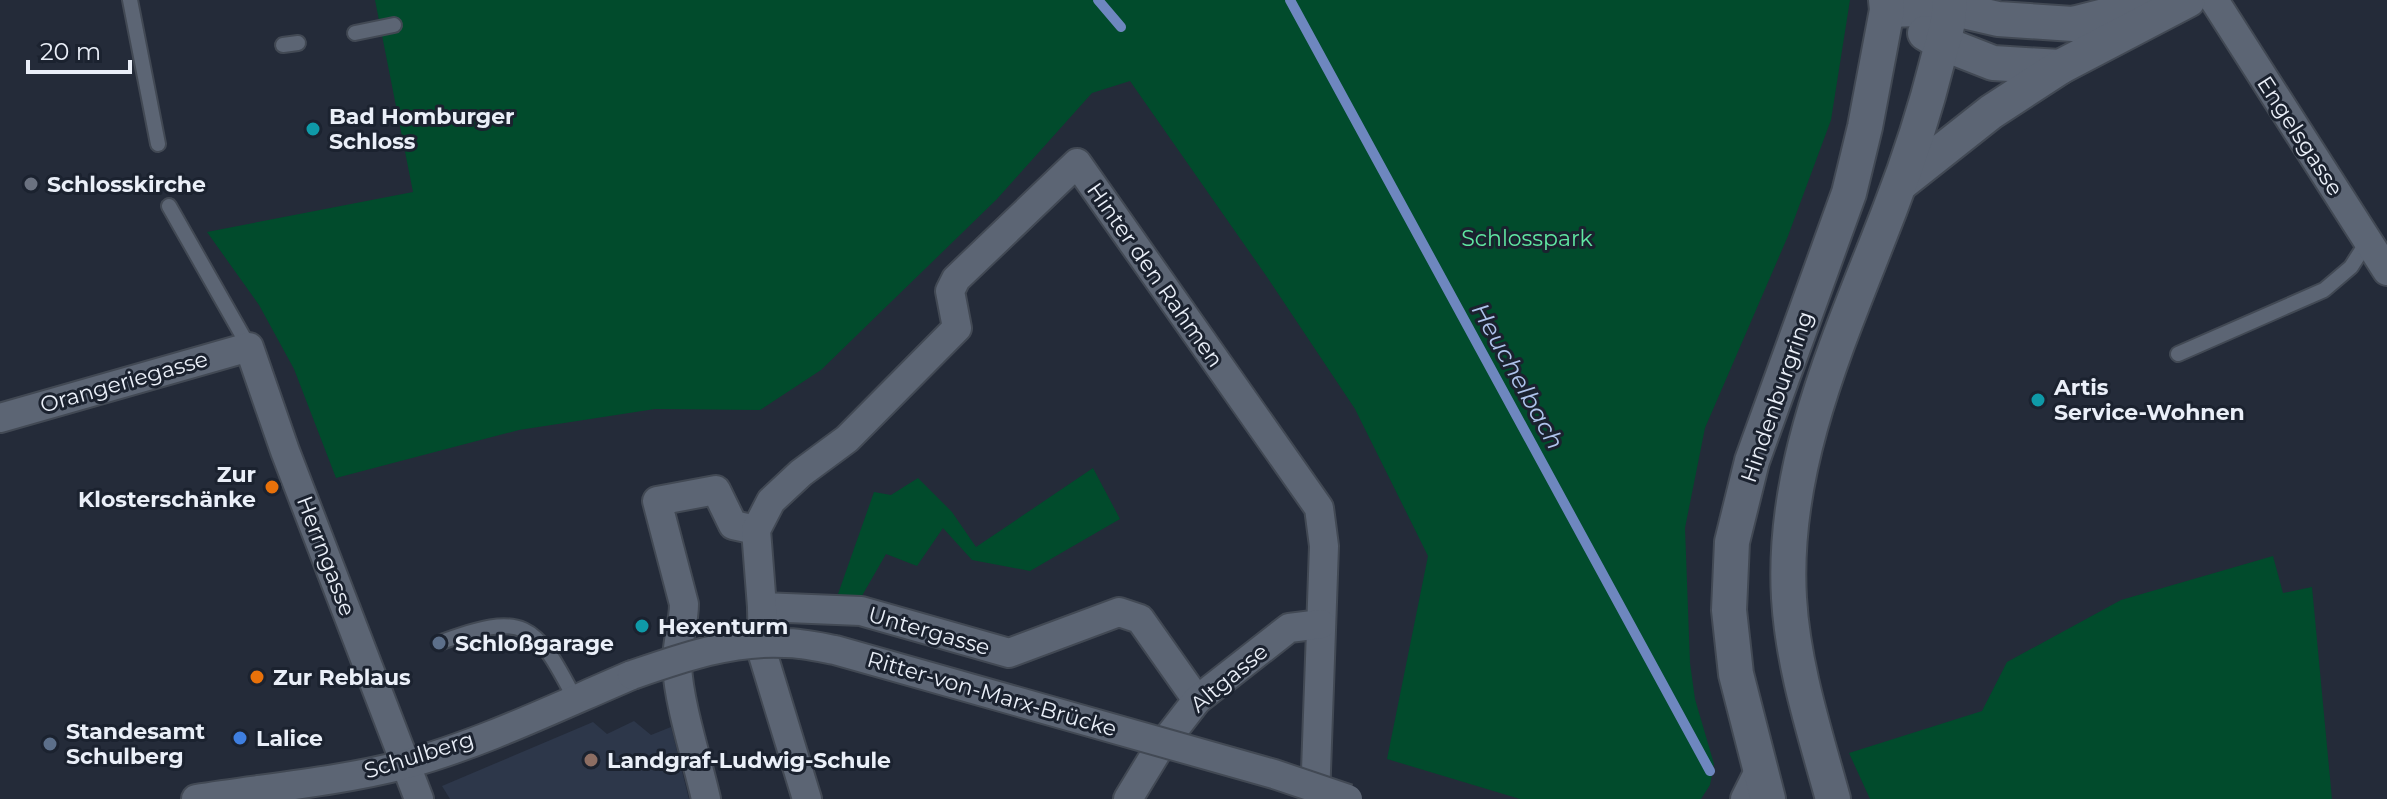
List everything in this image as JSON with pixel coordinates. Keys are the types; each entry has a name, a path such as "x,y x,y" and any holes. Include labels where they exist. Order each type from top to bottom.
{"street":[{"path":"2083,0 2128,10"},
{"name":"Engelsgasse","path":"2214,0 2387,271"},
{"path":"1886,5 1949,4 1998,19 2073,24 2128,10 2183,2"},
{"path":"1900,184 1991,112 2060,67 2183,2"},
{"name":"Hindenburgring","path":"1833,799 1797,666 1789,597 1790,532 1802,453 1920,128 1949,4"},
{"path":"1886,5 1942,43 1993,63 2060,67"},
{"name":"Hindenburgring","path":"1757,790 1736,674 1729,610 1732,542 1752,461 1849,193 1865,127 1886,5"},
{"name":"Hinter den Rahmen","path":"756,530 771,501 801,473 847,439 957,328 950,291 956,279 1077,163 1319,508 1324,546 1315,799"},
{"name":"Orangeriegasse","path":"0,418 249,347"},
{"name":"Herrngasse","path":"249,347 285,451 419,799"},
{"path":"706,799 677,668 677,638 684,604 657,501 716,490 733,525 756,530 763,655 807,799"},
{"name":"Untergasse","path":"762,607 861,611 1009,653 1119,612 1140,619 1197,700"},
{"name":"Altgasse","path":"1128,799 1156,753 1197,700 1289,628 1321,624"},
{"name":"Ritter-von-Marx-Brücke","path":"632,675 688,655 734,646 784,642 835,650 1274,774 1348,799"},
{"path":"677,668 763,655"},
{"name":"Schulberg","path":"196,799 366,773 404,764 446,752 632,675"}],"lane":[{"path":"130,0 158,144"},
{"path":"355,33 394,25"},
{"path":"169,206 249,347"},
{"path":"2178,354 2324,290 2351,267 2367,242"},
{"path":"439,643 487,628 512,625 530,633 551,653 575,699"}],"shaded area":[{"name":"Landgraf-Ludwig-Schule","path":"634,721 651,735 671,727 689,799 450,799 442,786 593,722 607,734"}],"green space":[{"name":"Schlosspark","path":"375,0 1850,0 1831,120 1788,236 1705,428 1685,528 1690,663 1695,699 1714,764 1710,785 1701,799 1520,799 1387,759 1428,556 1355,409 1130,81 1092,93 997,199 821,370 760,410 655,409 519,430 336,478 294,369 259,305 207,232 413,192"},
{"path":"1093,468 1120,519 1030,571 972,560 943,528 917,566 886,554 859,601 838,594 874,492 891,495 918,478 952,512 976,547"},
{"path":"2273,556 2283,593 2312,587 2332,799 1870,799 1849,753 1982,711 2007,662 2121,600"}],"waterway":[{"path":"1098,0 1121,27"},
{"name":"Heuchelbach","path":"1290,0 1710,771"}],"place":[{"name":"Bad Homburger Schloss","path":"313,129"},
{"name":"Schlosskirche","path":"31,184"},
{"name":"Artis Service-Wohnen","path":"2038,400"},
{"name":"Zur Klosterschänke","path":"272,487"},
{"name":"Hexenturm","path":"642,626"},
{"name":"Schloßgarage","path":"439,643"},
{"name":"Zur Reblaus","path":"257,677"},
{"name":"Lalice","path":"240,738"},
{"name":"Standesamt Schulberg","path":"50,744"},
{"name":"Landgraf-Ludwig-Schule","path":"591,760"}]}
